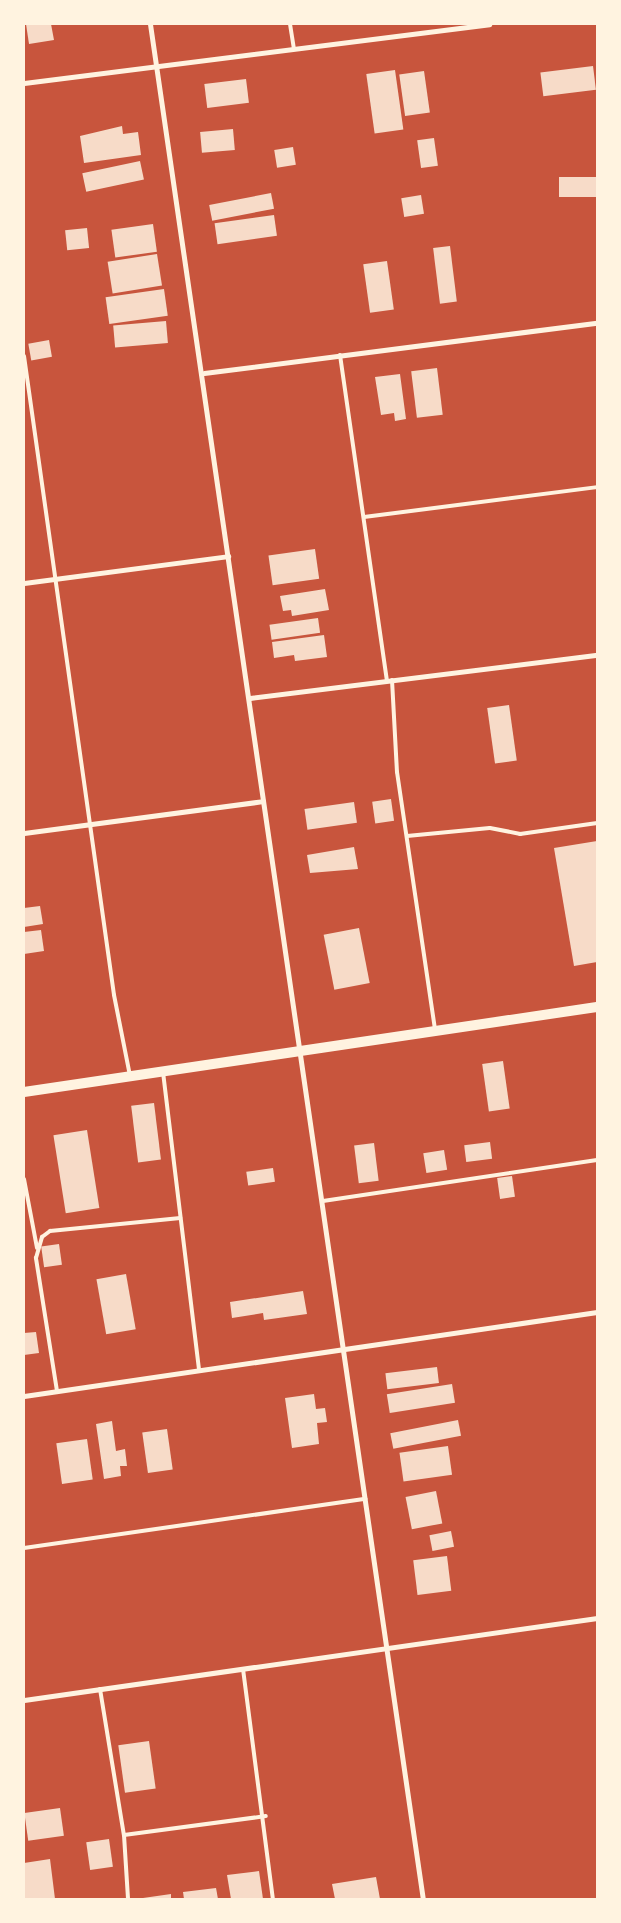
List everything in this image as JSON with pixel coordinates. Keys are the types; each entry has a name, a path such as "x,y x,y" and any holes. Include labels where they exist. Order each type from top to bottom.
{"main road":[{"path":"24,1092 597,1007"}],"street":[{"path":"150,24 204,372 228,556 302,1052 423,1899"},
{"path":"24,83 489,24"},
{"path":"204,372 597,323"},
{"path":"24,583 228,556"},
{"path":"250,698 597,655"},
{"path":"24,833 264,801"},
{"path":"24,1396 597,1312"},
{"path":"24,1700 597,1618"}],"lane":[{"path":"290,24 294,49"},
{"path":"340,355 389,681 407,836 435,1032"},
{"path":"24,356 90,824 130,1077"},
{"path":"364,518 597,487"},
{"path":"407,836 490,828 520,834 597,823"},
{"path":"163,1072 199,1370"},
{"path":"323,1201 597,1160"},
{"path":"24,1180 37,1248 57,1391"},
{"path":"37,1248 50,1231 180,1218"},
{"path":"24,1548 365,1499"},
{"path":"243,1669 266,1816 273,1899"},
{"path":"100,1689 124,1835 128,1899"},
{"path":"124,1835 266,1816"}],"building":[{"path":"26,24 51,24 54,40 29,44"},
{"path":"593,66 596,90 543,96 540,72"},
{"path":"395,70 403,129 375,133 366,74"},
{"path":"424,71 430,113 405,116 399,74"},
{"path":"246,79 249,103 207,108 204,84"},
{"path":"122,126 123,134 138,132 141,155 84,163 80,136"},
{"path":"233,129 235,150 202,153 200,132"},
{"path":"434,138 438,166 421,168 417,140"},
{"path":"293,147 296,165 277,168 274,150"},
{"path":"140,161 144,180 86,192 82,173"},
{"path":"559,177 597,177 597,197 559,197"},
{"path":"271,193 274,209 212,221 209,205"},
{"path":"421,195 424,214 404,217 401,198"},
{"path":"274,215 277,236 218,244 215,223"},
{"path":"153,224 157,252 115,258 111,230"},
{"path":"87,228 89,248 67,250 65,230"},
{"path":"450,246 457,302 440,304 433,248"},
{"path":"157,254 162,286 113,293 108,262"},
{"path":"387,261 394,310 370,313 363,264"},
{"path":"164,289 168,316 109,324 106,297"},
{"path":"166,321 168,343 115,348 113,326"},
{"path":"49,340 52,357 31,360 28,344"},
{"path":"437,368 443,415 417,418 411,371"},
{"path":"400,374 406,419 395,421 394,413 381,415 375,377"},
{"path":"315,549 319,579 273,585 268,556"},
{"path":"325,589 329,610 292,616 291,610 283,611 280,596"},
{"path":"318,618 320,633 272,640 269,625"},
{"path":"324,635 327,657 295,661 294,655 274,658 272,642"},
{"path":"509,705 517,760 495,764 487,708"},
{"path":"391,799 394,821 375,823 372,802"},
{"path":"354,802 357,823 307,830 304,809"},
{"path":"597,841 597,962 574,966 554,848"},
{"path":"354,847 358,869 310,873 307,855"},
{"path":"40,906 43,924 24,927 24,908"},
{"path":"359,928 370,983 334,990 324,935"},
{"path":"41,930 44,951 24,954 24,932"},
{"path":"503,1061 510,1109 489,1111 482,1064"},
{"path":"154,1103 161,1160 138,1162 131,1106"},
{"path":"87,1130 99,1208 66,1213 53,1135"},
{"path":"490,1142 492,1159 466,1162 464,1145"},
{"path":"374,1143 379,1181 359,1183 354,1145"},
{"path":"444,1150 447,1170 426,1173 423,1153"},
{"path":"273,1168 275,1182 248,1186 246,1172"},
{"path":"512,1176 515,1197 500,1199 497,1178"},
{"path":"59,1244 62,1265 44,1267 41,1247"},
{"path":"126,1274 136,1329 106,1334 96,1279"},
{"path":"303,1291 307,1314 264,1320 263,1313 232,1318 230,1302"},
{"path":"36,1332 39,1353 24,1355 24,1333"},
{"path":"437,1367 439,1383 387,1389 385,1373"},
{"path":"452,1384 455,1403 390,1413 387,1394"},
{"path":"314,1394 316,1409 325,1408 327,1422 317,1423 319,1444 292,1448 285,1398"},
{"path":"458,1420 461,1436 393,1449 390,1433"},
{"path":"112,1421 116,1451 125,1449 127,1466 120,1466 121,1476 104,1479 96,1424"},
{"path":"167,1429 173,1470 148,1473 142,1432"},
{"path":"87,1439 93,1480 62,1484 56,1443"},
{"path":"448,1446 452,1475 404,1482 399,1453"},
{"path":"436,1491 442,1523 412,1529 406,1497"},
{"path":"451,1531 454,1547 432,1551 429,1535"},
{"path":"447,1556 451,1591 418,1595 413,1560"},
{"path":"149,1741 156,1789 125,1793 118,1745"},
{"path":"60,1808 64,1836 28,1841 24,1813"},
{"path":"109,1839 113,1867 90,1870 86,1842"},
{"path":"50,1859 55,1899 25,1899 24,1863"},
{"path":"259,1871 263,1899 231,1899 227,1875"},
{"path":"376,1877 380,1899 335,1899 332,1884"},
{"path":"216,1888 218,1899 184,1899 183,1892"},
{"path":"171,1894 171,1899 143,1899 143,1898"}]}
